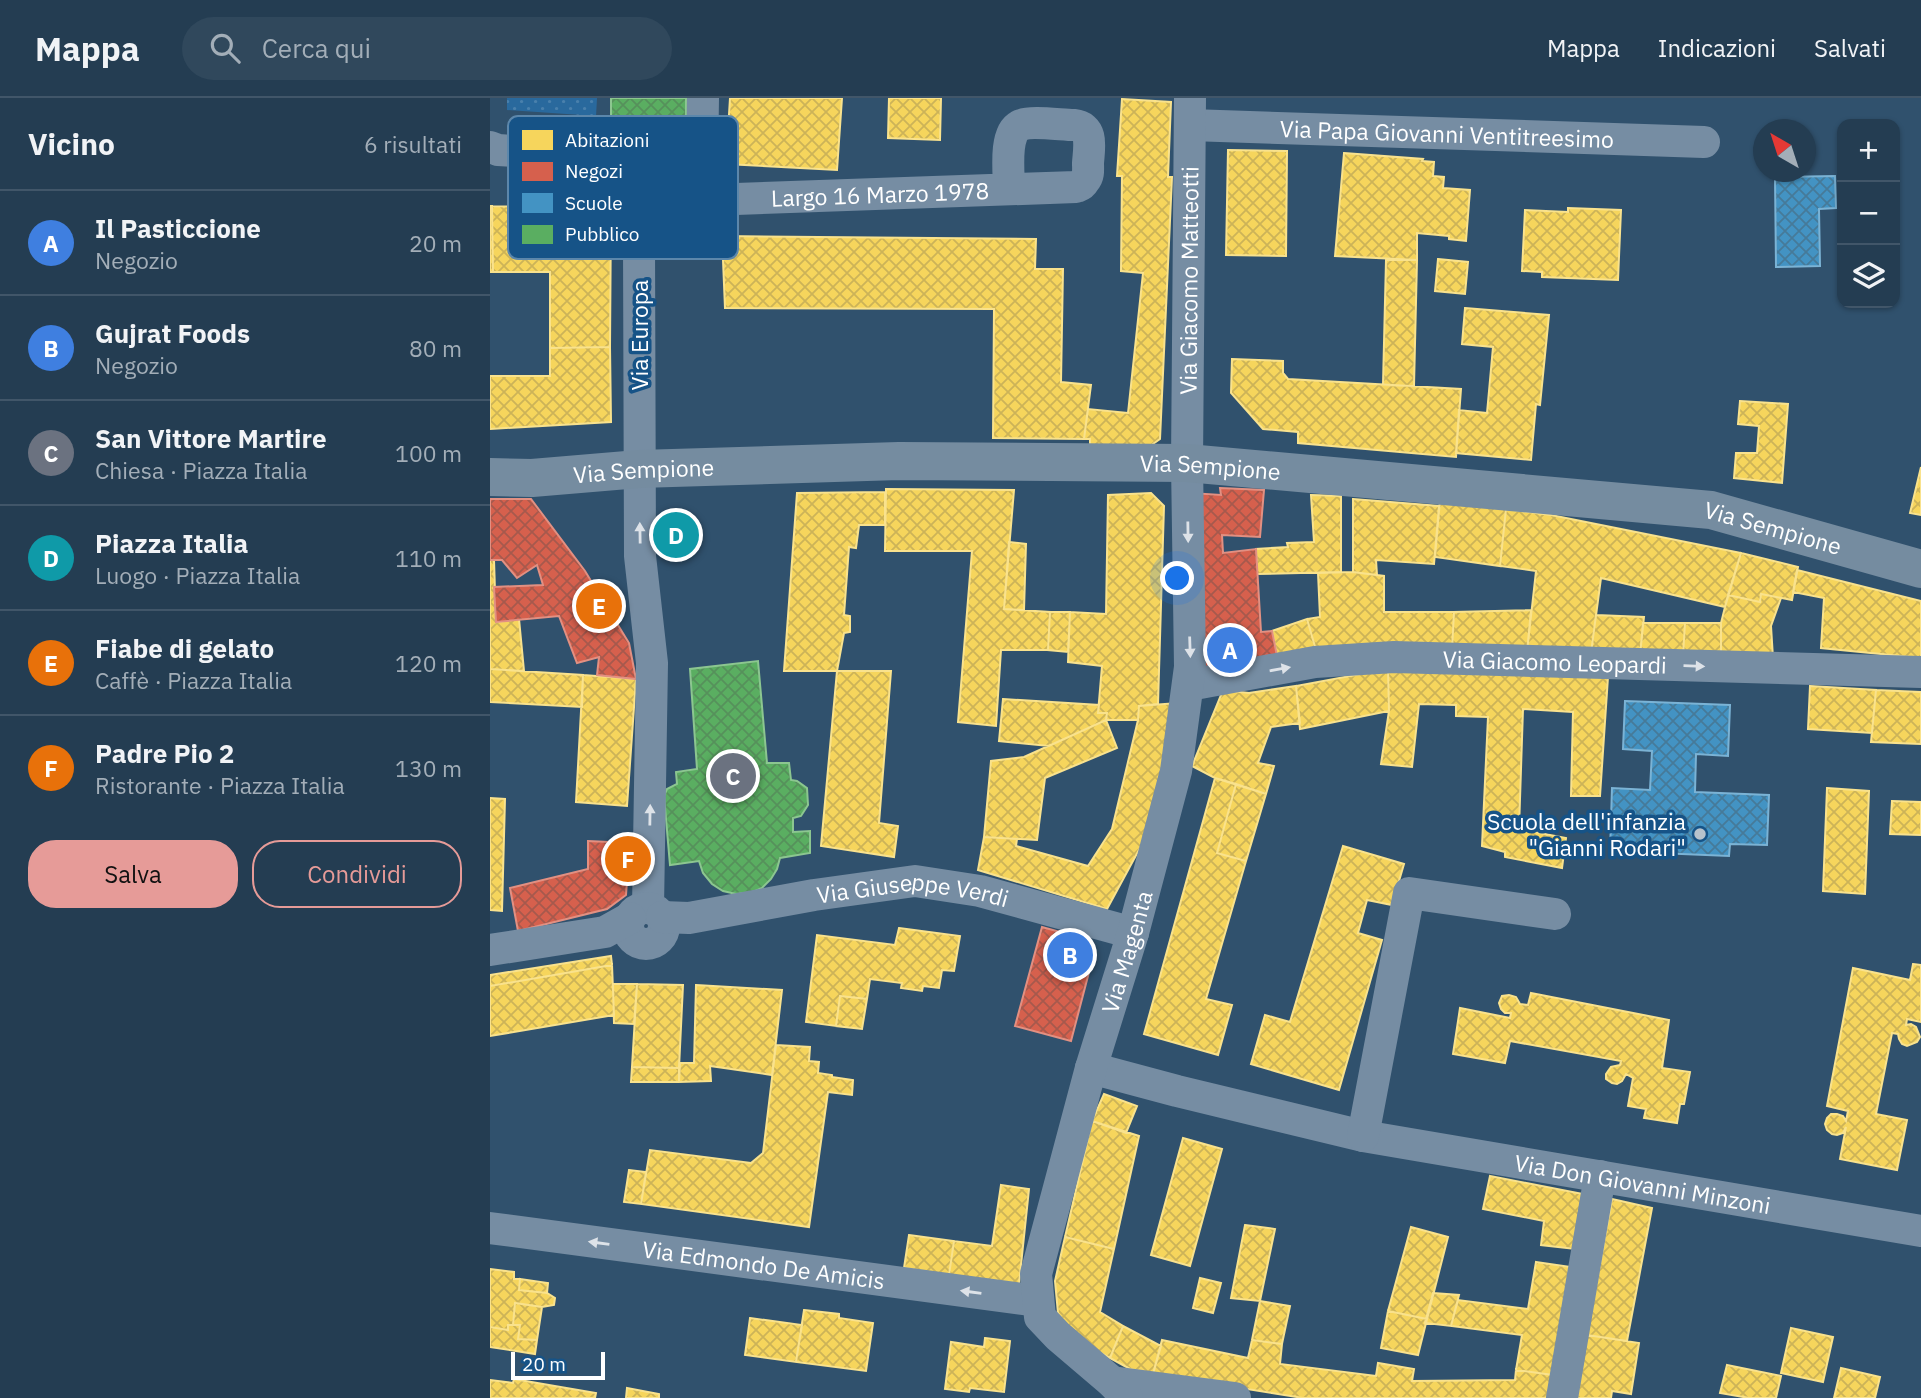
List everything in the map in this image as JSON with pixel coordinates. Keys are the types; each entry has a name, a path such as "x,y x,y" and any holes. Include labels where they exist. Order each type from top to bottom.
{"main road":[{"name":"Via Sempione","path":"490,477 532,478 639,469 899,461 1186,463 1712,510 1921,569"}],"street":[{"path":"703,98 703,116"},
{"name":"Via Papa Giovanni Ventitreesimo","path":"1190,112 1704,142"},
{"name":"Via Giacomo Matteotti","path":"1186,463 1190,112"},
{"name":"Largo 16 Marzo 1978","path":"738,199 1076,187 1087,177 1090,145 1086,130 1082,126 1074,125 1019,126 1012,132 1009,141 1009,189"},
{"path":"490,147 508,151"},
{"name":"Via Europa","path":"639,259 640,556 652,663 647,924"},
{"name":"Via Magenta","path":"1120,1390 1040,1317 1036,1274 1091,1068 1133,933 1176,771 1191,667 1186,463"},
{"name":"Via Giacomo Leopardi","path":"1189,685 1315,662 1394,657 1921,672"},
{"name":"Via Giuseppe Verdi","path":"490,950 814,895 915,881 980,891 1133,933"},
{"path":"1363,1136 1409,893 1555,914"},
{"name":"Via Don Giovanni Minzoni","path":"1091,1068 1363,1136 1921,1231"},
{"path":"1563,1398 1600,1176"},
{"name":"Via Edmondo De Amicis","path":"490,1228 1038,1301"},
{"path":"1120,1390 1235,1398"}],"shaded area":[{"path":"507,98 597,98 596,116 507,110"}],"building: Abitazioni":[{"path":"730,98 842,98 837,170 738,165 738,116 729,116"},
{"path":"889,98 941,98 940,140 888,138"},
{"path":"1122,99 1171,102 1168,177 1172,177 1160,439 1150,446 1090,446 1090,439 1084,439 1088,409 1128,413 1143,273 1121,271 1122,176 1117,176"},
{"path":"1228,150 1287,151 1286,256 1226,255"},
{"path":"1344,153 1434,162 1433,176 1444,177 1443,188 1470,190 1466,241 1449,239 1449,236 1417,233 1417,260 1335,256"},
{"path":"492,206 493,272 490,272"},
{"path":"492,206 508,206 508,259 611,259 610,347 550,348 550,272 493,272"},
{"path":"1568,208 1621,210 1618,280 1542,277 1542,272 1522,271 1525,210 1568,212"},
{"path":"738,236 1036,239 1035,269 1063,269 1061,382 1091,385 1084,439 993,438 994,309 725,308 723,259 738,259"},
{"path":"1438,259 1468,262 1465,294 1435,291"},
{"path":"1386,260 1417,260 1414,386 1383,385"},
{"path":"1465,308 1549,315 1540,405 1536,404 1531,460 1456,453 1459,410 1487,413 1493,347 1462,344"},
{"path":"610,347 611,422 490,429 490,376 550,376 550,348"},
{"path":"1232,359 1283,361 1283,373 1288,379 1461,389 1456,457 1298,443 1298,432 1263,429 1231,393"},
{"path":"1740,401 1788,404 1782,483 1734,478 1736,453 1757,453 1759,426 1738,424"},
{"path":"1921,467 1921,515 1910,513"},
{"path":"886,489 1014,490 1004,609 1050,612 1048,650 1001,650 996,726 958,722 972,551 885,551"},
{"path":"885,492 885,525 859,525 856,548 849,547 844,615 850,616 850,632 844,633 837,671 784,671 797,493"},
{"path":"1151,493 1164,506 1158,704 1139,706 1138,720 1106,720 1107,713 1098,713 1102,666 1068,662 1070,612 1106,614 1108,495"},
{"path":"1311,495 1341,496 1341,572 1257,574 1256,549 1288,547 1287,543 1314,542"},
{"path":"1353,499 1439,506 1434,564 1376,560 1377,575 1353,572"},
{"path":"1440,500 1506,509 1500,566 1435,557"},
{"path":"1506,509 1551,515 1741,553 1725,607 1601,578 1591,653 1527,652 1536,571 1500,566"},
{"path":"1009,542 1026,544 1024,610 1004,609"},
{"path":"1741,553 1798,567 1792,600 1761,594 1760,602 1728,595"},
{"path":"490,560 494,560 496,622 519,619 524,671 490,669"},
{"path":"1797,570 1921,601 1921,658 1821,648 1824,598 1793,592"},
{"path":"1353,572 1384,576 1384,612 1454,612 1452,650 1316,650 1307,619 1320,617 1318,573"},
{"path":"1761,594 1781,598 1771,626 1773,658 1721,657 1721,623 1728,595 1760,602"},
{"path":"1531,610 1527,652 1452,650 1454,612"},
{"path":"1050,612 1070,612 1068,652 1048,650"},
{"path":"1596,615 1644,617 1640,655 1591,653"},
{"path":"1307,619 1316,650 1278,661 1272,631"},
{"path":"1643,623 1685,623 1683,656 1640,655"},
{"path":"1685,623 1721,623 1721,657 1683,656"},
{"path":"490,669 583,675 582,707 490,702"},
{"path":"1388,669 1389,711 1300,729 1296,686"},
{"path":"1388,669 1608,677 1600,796 1571,796 1573,712 1523,709 1519,829 1566,838 1562,868 1505,857 1505,852 1482,846 1488,717 1456,716 1456,705 1419,704 1412,767 1381,764 1389,711"},
{"path":"837,671 891,671 879,823 898,826 894,857 821,846"},
{"path":"583,675 636,679 627,806 576,802"},
{"path":"1296,686 1300,723 1271,727 1258,763 1274,766 1266,794 1215,778 1192,766 1223,690 1249,693"},
{"path":"1810,686 1876,690 1872,733 1808,729"},
{"path":"1876,690 1921,692 1921,744 1871,742"},
{"path":"1003,699 1099,705 1098,713 1107,713 1106,720 1049,746 999,741"},
{"path":"1177,703 1146,837 1107,909 978,870 984,837 1017,839 1016,846 1088,866 1112,829 1139,706"},
{"path":"1106,720 1117,748 1045,778 1037,840 984,837 991,761 1024,757"},
{"path":"1215,778 1236,784 1217,853 1246,861 1206,999 1232,1005 1218,1055 1144,1034"},
{"path":"1236,784 1266,794 1246,861 1217,853"},
{"path":"1827,788 1869,791 1865,894 1823,891"},
{"path":"490,798 505,799 502,911 490,910"},
{"path":"1892,801 1921,802 1921,835 1890,834"},
{"path":"1343,846 1404,864 1392,905 1367,900 1358,933 1382,940 1339,1090 1251,1064 1265,1015 1290,1022"},
{"path":"899,928 960,936 954,971 942,970 939,988 923,986 922,991 901,988 902,983 870,979 867,999 840,996 836,1026 806,1022 817,935 895,945"},
{"path":"611,956 612,965 490,986 490,975"},
{"path":"1913,964 1921,965 1921,1022 1907,1019 1906,1025 1916,1027 1920,1037 1917,1042 1907,1046 1902,1044 1898,1034 1892,1033 1876,1114 1907,1120 1897,1170 1840,1159 1846,1127 1843,1133 1837,1135 1827,1130 1825,1124 1831,1114 1843,1116 1846,1121 1848,1111 1827,1106 1853,968 1910,980"},
{"path":"612,965 614,1015 490,1036 490,986"},
{"path":"613,984 637,984 634,1024 614,1023"},
{"path":"637,984 683,985 679,1068 632,1067"},
{"path":"696,985 782,990 772,1075 710,1066 711,1081 679,1082 680,1063 694,1063"},
{"path":"1531,993 1669,1020 1662,1068 1690,1072 1677,1123 1644,1118 1646,1109 1628,1106 1633,1078 1626,1074 1617,1084 1606,1079 1611,1067 1620,1065 1621,1061 1510,1041 1505,1063 1453,1054 1460,1008 1510,1018 1511,1013 1505,1013 1501,1009 1499,1003 1502,996 1516,997 1520,1004 1528,1005"},
{"path":"840,996 867,999 862,1029 836,1026"},
{"path":"776,1045 810,1047 809,1061 819,1062 818,1073 853,1080 852,1095 828,1092 809,1227 641,1204 650,1150 751,1163 763,1153"},
{"path":"632,1067 679,1068 679,1082 631,1082"},
{"path":"1104,1094 1137,1106 1126,1133 1092,1121"},
{"path":"1092,1121 1139,1136 1114,1249 1065,1237"},
{"path":"1183,1138 1222,1149 1190,1266 1151,1255"},
{"path":"629,1170 646,1172 641,1204 624,1202"},
{"path":"1490,1176 1583,1194 1575,1249 1541,1245 1544,1221 1483,1209"},
{"path":"1001,1185 1029,1189 1019,1284 949,1275 954,1241 992,1246"},
{"path":"1612,1199 1652,1208 1627,1341 1587,1335"},
{"path":"1245,1225 1275,1229 1260,1301 1231,1298"},
{"path":"1411,1227 1448,1237 1427,1319 1388,1311"},
{"path":"909,1235 954,1241 949,1275 904,1268"},
{"path":"1065,1237 1114,1249 1100,1312 1123,1326 1110,1358 1078,1341 1058,1313 1055,1281"},
{"path":"1536,1262 1571,1267 1553,1375 1516,1370 1522,1335 1451,1326 1458,1300 1528,1309"},
{"path":"490,1269 514,1272 514,1279 520,1279 519,1290 547,1293 555,1298 554,1305 542,1307 515,1303 513,1325 508,1325 508,1330 490,1327"},
{"path":"1200,1278 1221,1283 1213,1313 1193,1308"},
{"path":"520,1279 548,1283 547,1293 519,1290"},
{"path":"1433,1293 1459,1295 1451,1326 1425,1323"},
{"path":"1260,1301 1290,1306 1282,1344 1252,1340"},
{"path":"515,1303 542,1307 537,1340 518,1339 520,1325 513,1325"},
{"path":"804,1310 839,1314 839,1318 873,1323 866,1371 796,1362"},
{"path":"1388,1311 1427,1319 1418,1355 1381,1348"},
{"path":"750,1318 802,1325 796,1362 745,1355"},
{"path":"508,1325 520,1325 518,1339 537,1340 535,1354 490,1347 490,1327 508,1330"},
{"path":"1123,1326 1161,1346 1153,1374 1130,1369 1110,1358"},
{"path":"1791,1328 1833,1337 1823,1382 1781,1373"},
{"path":"1587,1335 1639,1343 1631,1394 1612,1391 1611,1398 1577,1398"},
{"path":"985,1338 1010,1341 1004,1392 970,1388 969,1392 945,1389 951,1342 984,1347"},
{"path":"1162,1340 1248,1358 1252,1340 1282,1344 1280,1364 1376,1376 1378,1363 1414,1369 1412,1381 1515,1380 1516,1370 1553,1375 1550,1398 1303,1398 1153,1374"},
{"path":"1727,1365 1781,1376 1776,1398 1749,1398 1720,1393"},
{"path":"1841,1368 1880,1377 1875,1398 1834,1398"},
{"path":"514,1379 596,1393 595,1398 490,1398 490,1380 513,1383"},
{"path":"627,1388 659,1394 659,1398 626,1398"}],"building: Negozi":[{"path":"1220,488 1264,490 1260,537 1222,535 1223,553 1256,549 1261,632 1272,631 1278,661 1203,673 1191,493 1221,495"},
{"path":"490,499 531,499 585,571 629,643 636,679 597,675 599,657 577,663 559,616 496,622 494,587 543,585 537,565 517,578 502,560 490,560"},
{"path":"588,841 630,843 626,895 607,909 518,931 510,888 588,869"},
{"path":"1042,927 1082,938 1093,957 1071,1041 1015,1026"}],"building: Scuole":[{"path":"1816,176 1835,176 1836,208 1819,209 1820,266 1776,267 1775,182 1816,182"},
{"path":"1625,701 1730,705 1728,756 1696,754 1695,792 1769,795 1767,845 1730,844 1729,856 1610,851 1612,788 1650,790 1652,751 1623,749"}],"building: Pubblico":[{"path":"611,98 686,98 686,116 611,116"},
{"path":"758,661 767,763 789,763 791,780 807,788 808,805 801,816 793,818 793,832 810,831 810,853 780,858 771,879 762,888 736,894 723,891 712,884 703,873 699,861 670,865 664,796 667,789 677,784 676,772 697,769 690,669"}],"place":[{"name":"Piazza Italia","path":"676,535"},
{"name":"Fiabe di gelato","path":"599,606"},
{"name":"Il Pasticcione","path":"1230,650"},
{"name":"San Vittore Martire","path":"733,776"},
{"name":"Scuola dell'infanzia \"Gianni Rodari\"","path":"1700,834"},
{"name":"Padre Pio 2","path":"628,859"},
{"name":"Gujrat Foods","path":"1070,955"}]}
